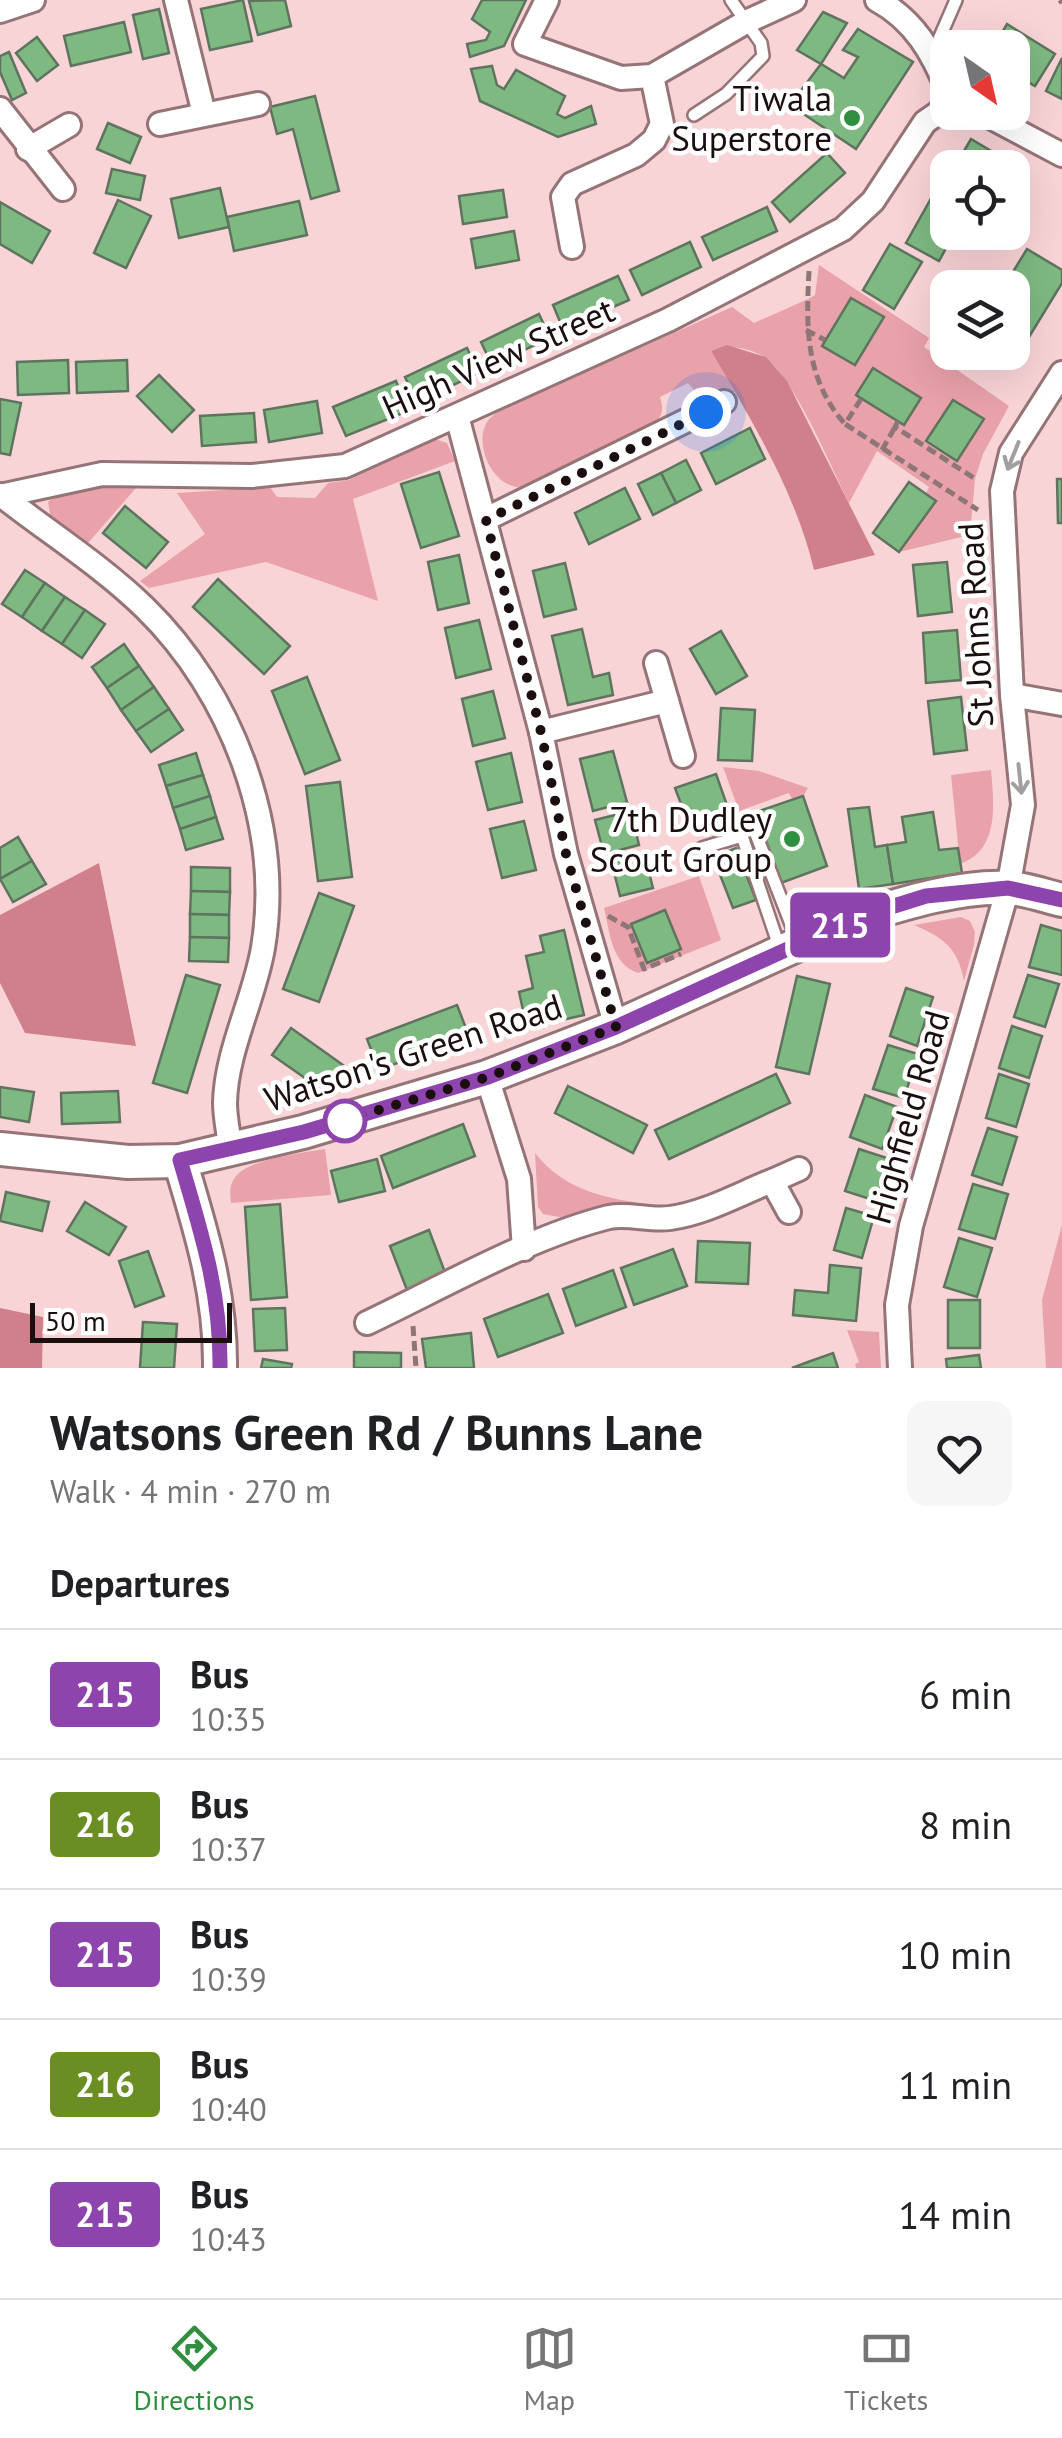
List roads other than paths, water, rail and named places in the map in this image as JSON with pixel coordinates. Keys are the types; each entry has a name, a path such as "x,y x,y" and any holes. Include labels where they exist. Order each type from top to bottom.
{"street":[{"path":"0,11 33,0"},
{"path":"176,0 204,114"},
{"path":"548,0 526,44 622,78 652,76 746,22 794,0"},
{"path":"877,0 912,27 930,50"},
{"path":"572,247 563,197 572,184 636,155 654,140 662,124 652,76"},
{"path":"160,124 258,104"},
{"path":"0,109 62,189"},
{"name":"High View Street","path":"0,496 102,474 252,476 344,466 668,320 843,229 873,201 930,119"},
{"path":"28,149 68,125"},
{"path":"1015,130 1062,155"},
{"name":"St Johns Road","path":"1008,888 1023,805 1012,695 1002,491 1011,453 1062,373"},
{"path":"486,520 684,411 724,402"},
{"path":"457,416 541,732 566,854 616,1027"},
{"path":"0,496 144,607 189,658 222,715 246,771 263,830 268,888 263,948 228,1077 225,1104 230,1149"},
{"path":"656,663 682,756"},
{"path":"1012,695 1062,704"},
{"path":"541,732 668,702"},
{"name":"Watson's Green Road","path":"0,1149 128,1162 180,1160 230,1149 402,1105 488,1077 616,1027 856,918 926,896 1008,888 1062,900"},
{"name":"Highfield Road","path":"900,1368 896,1305 911,1226 1008,888"},
{"path":"488,1077 519,1179 524,1249"},
{"path":"180,1160 212,1270 221,1324 220,1368"},
{"path":"367,1323 524,1249 613,1216 664,1219 694,1214 799,1169"},
{"path":"772,1180 788,1212"}],"lane":[{"path":"694,115 726,94 763,56 761,44 731,0"},
{"path":"942,30 956,0"},
{"path":"752,824 790,948"},
{"path":"702,848 742,836 790,948"}],"place":[{"name":"Tiwala Superstore","path":"852,118"},
{"name":"7th Dudley Scout Group","path":"792,839"}]}
